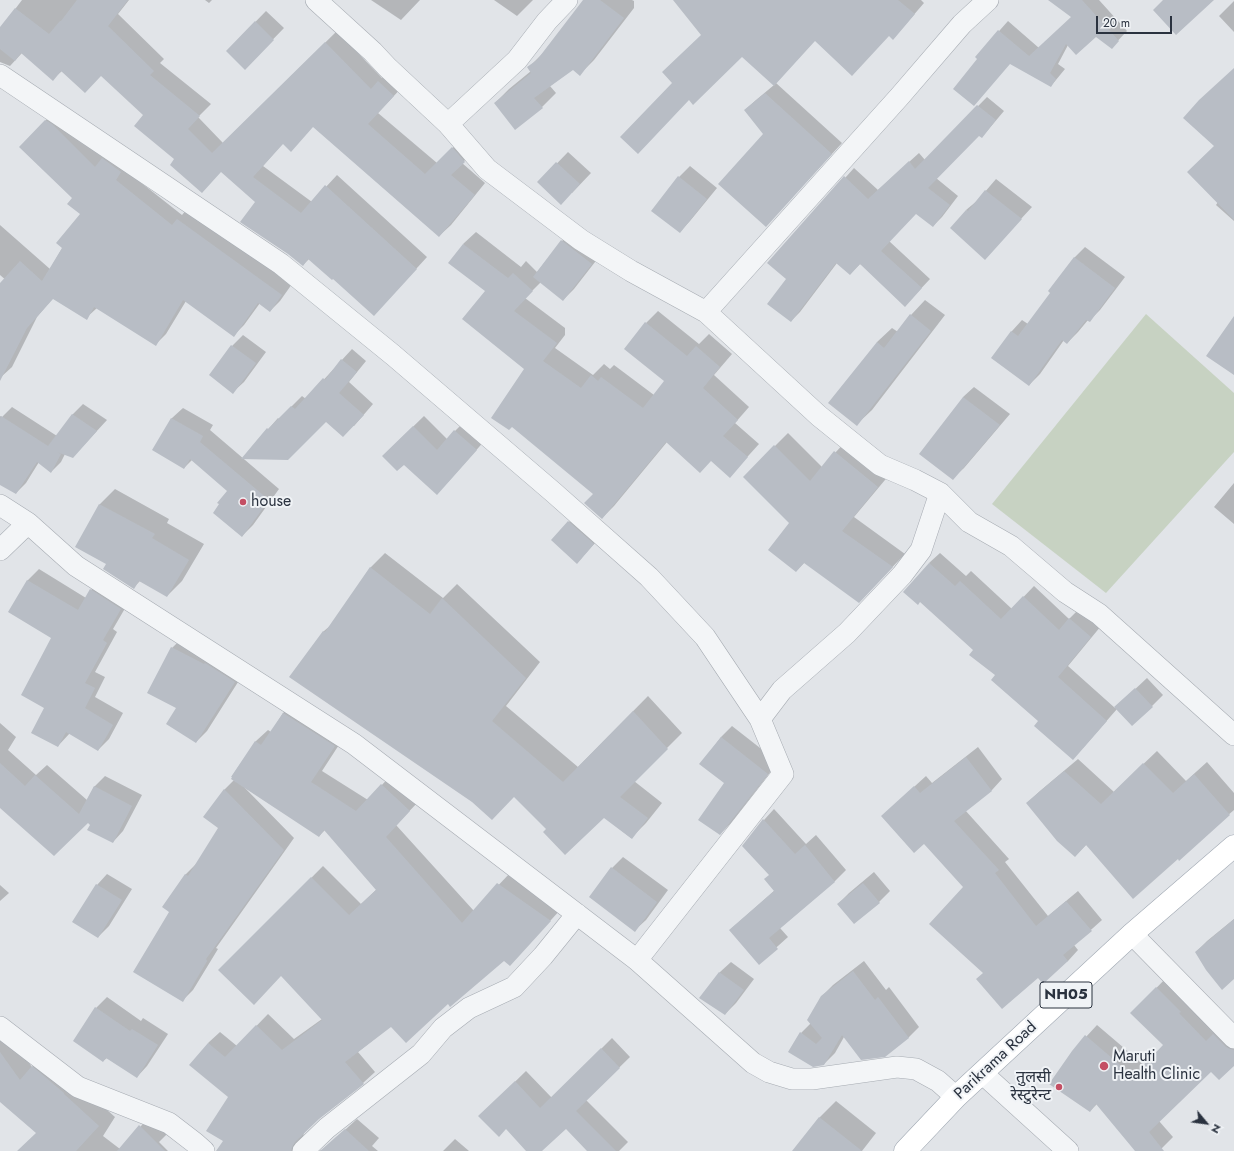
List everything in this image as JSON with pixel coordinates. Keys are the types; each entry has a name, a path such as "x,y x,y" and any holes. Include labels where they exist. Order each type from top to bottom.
{"main road":[{"name":"Parikrama Road","path":"905,1151 956,1097 1132,934 1234,846"}],"street":[{"path":"316,0 448,124 487,169 581,240 631,271 706,312 819,416 880,465 915,480 940,493 969,522 1011,546 1065,592 1099,614 1234,735"},
{"path":"448,124 517,60 547,21 567,0"},
{"path":"706,312 900,96 962,24 988,0"},
{"path":"0,75 280,264 393,355 553,492 649,577 705,637 760,719 783,774 637,960"},
{"path":"760,719 782,690 847,633 902,575 921,550 940,493"},
{"path":"0,505 28,523 76,566 354,744 637,960 752,1063 769,1072 792,1079 812,1078 897,1067 910,1068 916,1069 938,1081 956,1097"},
{"path":"0,550 28,523"},
{"path":"303,1151 327,1128 421,1054 443,1028 469,1008 514,986 543,956 577,914"},
{"path":"1132,934 1234,1038"},
{"path":"0,1028 78,1087 169,1123 204,1151"},
{"path":"982,1073 1068,1151"}],"green space":[{"path":"1146,314 1234,393 1234,452 1106,593 992,504"}],"building":[{"path":"77,0 128,0 108,26 154,71 150,75 200,116 188,129 212,153 325,42 371,89 378,81 394,96 368,124 425,174 452,147 465,162 451,175 475,195 439,237 313,127 291,152 283,144 253,177 301,213 325,185 417,269 374,316 333,279 332,280 308,259 303,266 288,254 240,222 255,202 221,172 202,193 170,165 174,159 134,126 143,115 101,76 85,93 61,71 53,81 21,53 15,61 0,49 0,27 15,8 49,34"},
{"path":"583,0 600,0 624,18 580,76 573,70 534,98 543,108 515,130 494,103 531,73 527,67 537,60"},
{"path":"673,0 898,0 915,14 893,40 889,36 852,76 815,41 774,86 742,57 693,105 689,100 638,154 620,137 672,83 662,72 701,35"},
{"path":"1048,0 1082,0 1119,41 1112,49 1096,37 1076,55 1066,44 1050,73 1056,79 1051,87 1010,64 974,106 953,89 977,59 975,57 998,30 1029,56 1071,17"},
{"path":"1163,0 1214,0 1176,35 1153,10"},
{"path":"255,21 274,40 245,70 226,51"},
{"path":"1234,68 1234,220 1187,172 1214,146 1183,118 1199,100"},
{"path":"765,93 832,154 766,227 718,184 763,134 744,110"},
{"path":"977,105 996,120 982,138 979,136 928,188 950,205 933,227 916,214 881,251 922,288 905,307 860,264 850,275 836,263 791,322 767,304 786,279 767,263 844,176 868,199 909,161 915,169"},
{"path":"45,120 52,124 95,167 102,158 121,172 116,180 172,225 177,219 282,295 270,312 258,303 234,337 183,300 156,346 94,307 87,320 53,299 27,328 0,381 0,283 20,261 42,281 62,248 56,243 80,214 67,204 72,198 19,147"},
{"path":"556,162 580,184 561,205 537,182"},
{"path":"678,176 707,199 680,233 651,211"},
{"path":"985,190 1022,219 985,260 950,228 966,210 968,211"},
{"path":"561,240 592,264 563,301 533,277"},
{"path":"463,244 508,278 513,273 533,291 514,311 557,343 543,361 581,388 591,375 598,381 601,377 643,408 664,381 624,349 645,322 687,356 696,346 720,367 703,388 738,420 723,436 748,457 730,478 711,461 700,473 666,442 602,519 584,503 593,494 512,427 509,430 491,418 524,369 462,319 485,291 448,263"},
{"path":"1074,257 1115,288 1090,322 1086,320 1067,344 1062,340 1029,386 991,358 1011,331 1018,336 1050,293 1048,291"},
{"path":"910,314 931,331 857,426 828,403 877,342 884,348"},
{"path":"1234,316 1234,375 1206,356"},
{"path":"231,345 256,363 233,394 209,375"},
{"path":"341,359 357,372 339,393 364,415 343,437 326,422 288,460 241,459 267,428 268,429 291,406 295,409 323,378 325,380"},
{"path":"963,397 1000,425 953,480 919,454"},
{"path":"72,414 97,431 73,458 57,452 61,454 51,473 37,462 16,494 0,485 1,416 48,446"},
{"path":"171,418 203,436 200,442 269,500 242,537 213,513 219,504 217,503 227,491 190,459 184,469 152,450"},
{"path":"413,426 437,450 454,430 477,450 437,495 404,465 397,471 382,456"},
{"path":"774,445 810,481 834,451 878,487 842,531 893,567 859,603 804,563 796,572 768,550 789,523 743,477"},
{"path":"99,504 155,534 152,538 189,560 167,597 139,581 134,589 103,569 106,564 75,547"},
{"path":"568,521 594,544 577,564 551,540"},
{"path":"929,563 955,586 960,581 1001,619 1023,596 1059,630 1069,618 1091,637 1058,677 1107,721 1073,760 1034,726 1038,721 991,680 995,675 969,655 973,650 920,602 918,605 903,592"},
{"path":"370,567 430,614 442,598 526,678 492,721 563,782 633,711 668,749 620,797 648,818 632,839 604,818 565,855 543,832 546,829 514,797 492,820 472,802 289,677 323,631 325,632"},
{"path":"27,580 78,610 90,589 121,609 103,640 107,643 85,683 95,688 85,708 113,725 98,751 66,732 58,747 31,733 44,708 21,695 51,638 8,612"},
{"path":"171,647 204,664 205,663 235,682 196,743 166,724 176,708 147,693"},
{"path":"1135,688 1153,707 1132,726 1114,707"},
{"path":"283,713 335,746 311,782 356,811 381,784 410,811 386,837 462,923 497,883 551,921 510,966 504,961 450,1007 448,1004 406,1043 391,1027 345,1062 364,1084 319,1119 295,1142 291,1151 216,1151 223,1141 206,1131 228,1097 189,1065 208,1043 225,1057 256,1025 282,1050 322,1020 281,976 254,1005 218,970 311,877 349,915 376,890 324,830 319,837 231,779 255,741 261,745"},
{"path":"721,737 768,774 720,835 698,820 724,783 699,764"},
{"path":"966,757 992,791 954,821 999,870 995,873 1036,926 1066,901 1092,931 1063,955 1068,961 1043,984 1038,978 1002,1009 976,979 983,973 929,924 963,887 924,844 914,853 881,816 914,786 920,793"},
{"path":"0,763 25,786 35,775 79,814 94,786 132,806 113,843 87,830 90,825 88,823 54,856 0,808"},
{"path":"1143,763 1173,793 1194,774 1230,815 1179,861 1178,859 1133,899 1086,845 1075,857 1057,841 1026,803 1064,771 1101,804"},
{"path":"224,789 284,850 206,959 207,961 183,1002 133,972 169,912 162,907 185,874 188,876 218,828 203,817"},
{"path":"763,819 795,854 805,845 835,882 769,938 778,949 759,965 729,930 774,891 764,879 769,875 742,846"},
{"path":"611,867 657,902 635,932 589,897"},
{"path":"863,883 880,903 854,924 837,904"},
{"path":"96,884 122,900 98,938 72,922"},
{"path":"1234,919 1234,979 1222,990 1206,970 1195,952"},
{"path":"853,971 875,1000 878,997 909,1038 885,1057 861,1060 842,1035 824,1065 813,1067 788,1052 800,1032 816,1044 822,1038 807,1020 821,996"},
{"path":"719,972 744,990 725,1015 699,998"},
{"path":"1156,987 1181,1012 1179,1013 1206,1041 1213,1034 1226,1047 1234,1050 1234,1066 1219,1080 1211,1072 1149,1132 1164,1151 1135,1151 1096,1104 1090,1112 1049,1084 1085,1035 1133,1076 1163,1045 1130,1013"},
{"path":"95,1007 130,1031 132,1029 158,1045 137,1078 106,1058 103,1062 73,1041"},
{"path":"601,1048 620,1068 576,1111 616,1151 587,1151 566,1129 542,1151 526,1151 506,1129 499,1137 478,1116 515,1081 540,1108"},
{"path":"0,1052 20,1080 32,1066 64,1093 99,1126 76,1151 17,1151 36,1133 0,1102"},
{"path":"819,1117 862,1151 792,1151"},
{"path":"139,1125 165,1151 117,1151"},
{"path":"345,1129 369,1151 320,1151"}],"place":[{"name":"house","path":"243,502"},
{"name":"Maruti Health Clinic","path":"1104,1066"},
{"name":"तुलसी रेस्टुरेन्ट","path":"1059,1087"}]}
